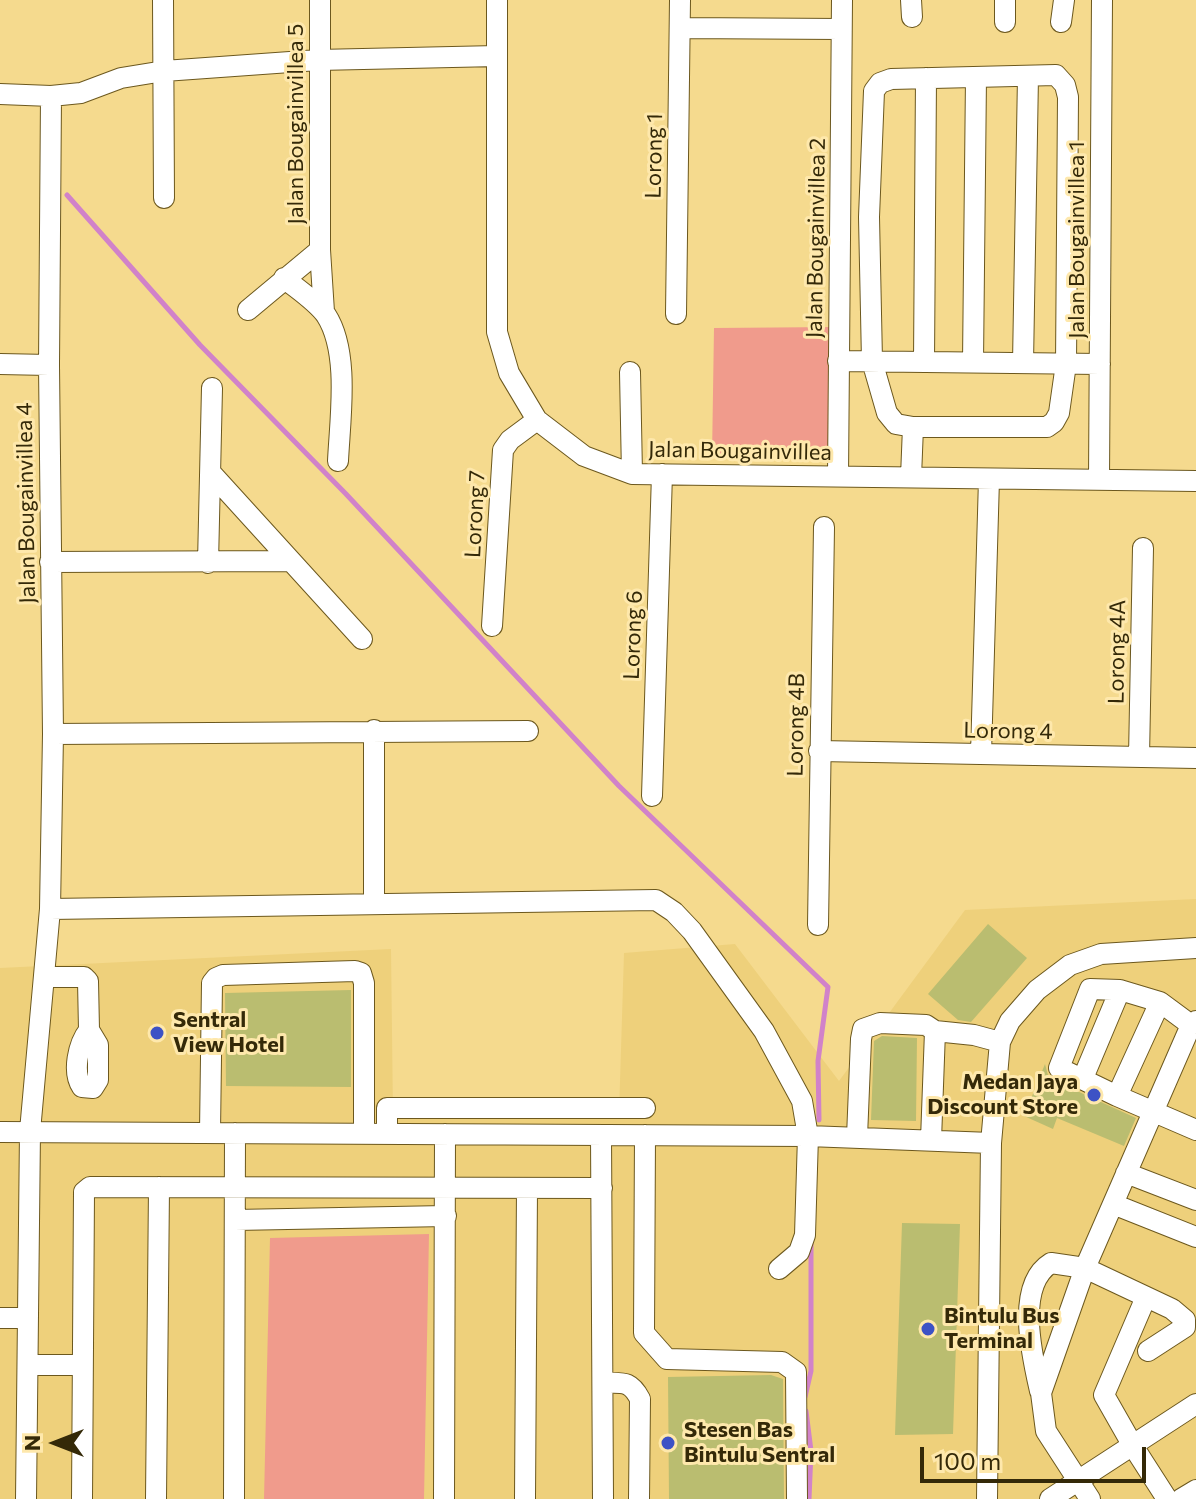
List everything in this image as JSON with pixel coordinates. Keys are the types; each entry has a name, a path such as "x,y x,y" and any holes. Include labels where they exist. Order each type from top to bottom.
{"street":[{"path":"163,0 164,198"},
{"name":"Jalan Bougainvillea 5","path":"248,310 320,250 320,0"},
{"name":"Jalan Bougainvillea","path":"497,0 497,332 509,373 537,420 584,456 632,474 1196,481"},
{"name":"Lorong 1","path":"676,314 680,0"},
{"name":"Jalan Bougainvillea 2","path":"838,476 842,0"},
{"path":"1005,0 1005,22"},
{"path":"1061,22 1064,0"},
{"name":"Jalan Bougainvillea 1","path":"1099,480 1102,0"},
{"path":"680,28 841,29"},
{"path":"0,94 51,96 81,93 121,78 164,71 318,60 497,56"},
{"path":"1056,75 1065,85 1068,97 1066,364 1059,413 1047,427 913,427 896,424 887,413 872,361 869,217 874,91 880,83 891,79 976,77 1056,75"},
{"path":"1023,363 1028,76"},
{"path":"973,362 976,77"},
{"path":"924,362 926,78"},
{"name":"Jalan Bougainvillea 4","path":"26,1499 30,1131 50,909 53,734 49,365 51,96"},
{"path":"841,217 869,217"},
{"path":"1068,218 1101,218"},
{"path":"320,250 324,312 334,332 339,354 338,461"},
{"path":"284,278 324,312"},
{"path":"838,361 1100,364"},
{"path":"0,364 49,365"},
{"path":"630,372 632,474"},
{"path":"208,563 212,388"},
{"name":"Lorong 7","path":"492,626 503,450 510,440 537,420"},
{"path":"911,477 913,427"},
{"path":"211,473 362,639"},
{"name":"Lorong 6","path":"652,796 662,474"},
{"path":"981,754 989,479"},
{"name":"Lorong 4B","path":"818,925 824,527"},
{"name":"Lorong 4A","path":"1139,757 1143,548"},
{"path":"50,562 288,561"},
{"path":"374,730 374,904"},
{"path":"53,734 528,731"},
{"name":"Lorong 4","path":"819,751 1196,758"},
{"path":"50,909 656,900 674,912 692,931 764,1031 802,1101 808,1136 805,1235 799,1252 779,1269"},
{"path":"987,1499 991,1143 1000,1042 1010,1021 1037,990 1070,965 1101,954 1196,948"},
{"path":"210,1132 212,983 216,978 223,975 355,971 361,973 364,983 364,1133"},
{"path":"44,977 84,977 88,981 89,1030"},
{"path":"1041,1393 1085,1268 1126,1173 1153,1112 1193,1023 1160,1002 1120,990 1089,990 1059,1068 1117,1096 1153,1112 1196,1130"},
{"path":"1083,1078 1120,990"},
{"path":"1117,1096 1160,1002"},
{"path":"857,1137 863,1029 880,1023 926,1025 935,1031 974,1035 1000,1042"},
{"path":"931,1140 935,1031"},
{"path":"387,1133 387,1108 645,1108"},
{"path":"0,1132 808,1136 991,1143"},
{"path":"234,1499 235,1133"},
{"path":"444,1499 445,1134"},
{"path":"601,1135 603,1499"},
{"path":"645,1135 644,1333 667,1359 782,1362 796,1372 797,1499"},
{"path":"1126,1173 1196,1200"},
{"path":"82,1499 84,1192 90,1187 602,1188"},
{"path":"156,1499 159,1187"},
{"path":"525,1499 527,1188"},
{"path":"1113,1204 1196,1237"},
{"path":"235,1220 446,1216"},
{"path":"1090,1499 1046,1431 1029,1343 1033,1283 1041,1269 1051,1263 1085,1268 1172,1309 1186,1323 1148,1351"},
{"path":"1146,1297 1104,1395 1167,1499"},
{"path":"0,1318 28,1318"},
{"path":"28,1365 82,1365"},
{"path":"603,1383 625,1383 634,1388 640,1399 639,1499"},
{"path":"1050,1499 1196,1404"},
{"path":"1181,1499 1196,1490"}],"shaded area":[{"path":"834,327 833,457 712,457 714,328"},
{"path":"1196,899 1196,1499 0,1499 0,968 391,949 393,1115 619,1114 624,953 735,944 839,1081 965,910"},
{"path":"429,1234 424,1499 264,1499 270,1238"}],"building":[{"path":"988,924 1027,958 971,1022 958,1020 928,994"},
{"path":"351,990 351,1087 226,1086 225,993"},
{"path":"882,1036 917,1038 916,1121 871,1120 874,1041"},
{"path":"1045,1064 1053,1080 1136,1118 1124,1146 1057,1118 1053,1129 1024,1116"},
{"name":"Bintulu Bus Terminal","path":"902,1223 960,1224 953,1434 895,1435"},
{"path":"771,1375 783,1379 784,1499 669,1499 668,1377"}],"waterway":[{"path":"67,195 200,345 346,494 619,786 828,987 818,1061 819,1120"},
{"path":"805,1397 811,1371 811,1244"},
{"path":"806,1411 811,1451 809,1499"}],"place":[{"name":"Sentral View Hotel","path":"157,1033"},
{"name":"Medan Jaya Discount Store","path":"1094,1095"},
{"name":"Bintulu Bus Terminal","path":"928,1329"},
{"name":"Stesen Bas Bintulu Sentral","path":"668,1443"}]}
